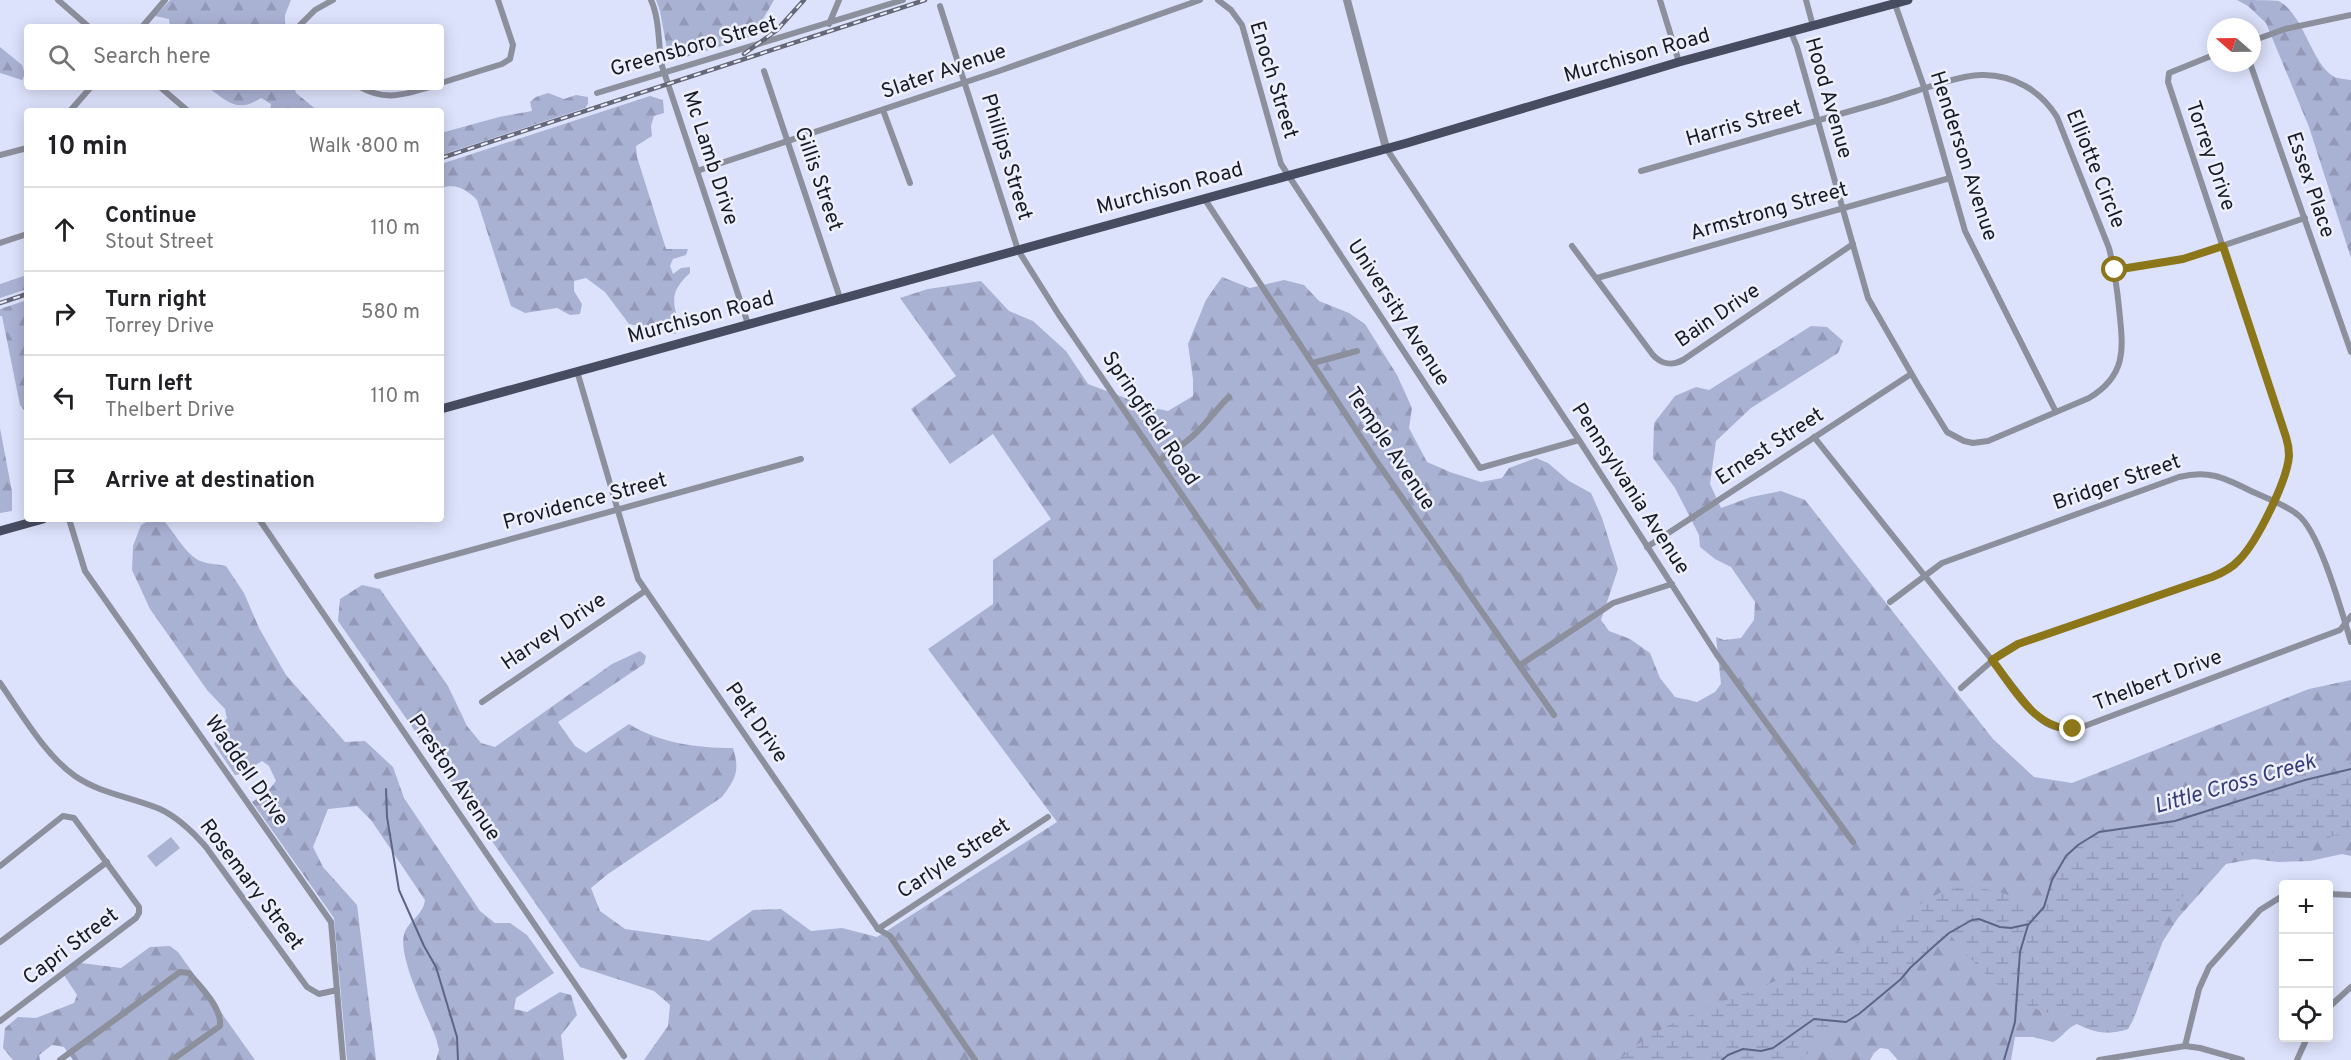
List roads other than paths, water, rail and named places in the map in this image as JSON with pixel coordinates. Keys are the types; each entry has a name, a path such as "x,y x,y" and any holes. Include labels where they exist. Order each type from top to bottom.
{"main road":[{"name":"Murchison Road","path":"444,408 1386,148 1679,62 1908,0"},
{"path":"0,531 32,522"}],"street":[{"path":"58,0 86,24"},
{"path":"145,24 165,0"},
{"path":"301,24 315,10 333,0"},
{"path":"444,82 502,64 510,59 513,45 498,0"},
{"name":"Mc Lamb Drive","path":"651,0 656,14 658,48 665,72 748,324"},
{"path":"829,24 839,0"},
{"name":"Greensboro Street","path":"597,93 903,0"},
{"name":"Slater Avenue","path":"697,171 883,110 1200,0"},
{"name":"Enoch Street","path":"1218,0 1231,10 1242,25 1281,164 1288,175"},
{"path":"1347,0 1386,148"},
{"path":"1660,0 1679,62"},
{"path":"1806,0 1814,26"},
{"name":"Henderson Avenue","path":"1894,4 1925,90 1965,231 2056,412"},
{"name":"Phillips Street","path":"940,6 1018,250"},
{"path":"2261,38 2285,29 2351,15"},
{"name":"Hood Avenue","path":"1791,32 1797,46 1868,298 1911,374"},
{"name":"Torrey Drive","path":"1961,688 1992,660 2018,644 2221,574 2233,566 2249,548 2273,502 2287,466 2289,448 2168,78 2169,73 2207,58"},
{"name":"Gillis Street","path":"764,71 840,298"},
{"name":"Essex Place","path":"2253,72 2351,352"},
{"name":"Elliotte Circle","path":"1911,374 1947,432 1973,443 1988,441 2089,398 2111,379 2120,362 2123,344 2115,270 2109,248 2061,126 2052,109 2040,95 2015,81 1982,75 1925,90"},
{"path":"73,108 88,90"},
{"path":"164,90 184,108"},
{"path":"369,90 388,96 420,90"},
{"name":"Harris Street","path":"1641,171 1925,90"},
{"path":"883,110 910,183"},
{"name":"Pennsylvania Avenue","path":"1386,148 1579,440 1717,655 1853,842"},
{"path":"0,155 24,149"},
{"name":"University Avenue","path":"1288,175 1480,468 1579,440"},
{"name":"Armstrong Street","path":"1597,278 1950,178"},
{"name":"Temple Avenue","path":"1204,198 1375,459 1554,714"},
{"path":"2115,270 2183,259 2305,218"},
{"path":"0,243 24,235"},
{"name":"Bain Drive","path":"1572,246 1653,355 1660,361 1674,364 1853,244"},
{"name":"Springfield Road","path":"1018,250 1059,315 1258,606"},
{"path":"1312,363 1357,351"},
{"name":"Pelt Drive","path":"577,371 635,570 645,591 878,929 890,936 975,1060"},
{"name":"Ernest Street","path":"1647,547 1911,374"},
{"path":"1159,460 1183,446 1229,397"},
{"name":"Thelbert Drive","path":"1814,437 2038,718 2059,729 2073,729 2340,630 2351,616"},
{"name":"Providence Street","path":"377,576 801,459"},
{"name":"Bridger Street","path":"1890,602 1942,563 2179,477 2198,474 2216,475 2297,514 2313,532 2351,642"},
{"name":"Waddell Drive","path":"70,522 86,570 331,922 343,1060"},
{"name":"Preston Avenue","path":"261,522 624,1056"},
{"path":"1521,665 1613,603 1672,584"},
{"name":"Harvey Drive","path":"482,702 645,591"},
{"name":"Rosemary Street","path":"0,683 53,756 74,776 95,787 162,810 186,826 206,847 307,987 319,994 337,990"},
{"path":"0,866 63,816 74,818 107,862 0,942"},
{"name":"Carlyle Street","path":"878,929 1048,817"},
{"name":"Capri Street","path":"0,1021 140,913 139,907 107,862"},
{"path":"2333,894 2351,895"},
{"path":"2185,1046 2199,989 2209,967 2260,910 2279,897"},
{"path":"60,1060 180,972 189,974 221,1018 220,1026 172,1060"},
{"path":"2333,1003 2351,987"},
{"path":"2297,1060 2305,1042"},
{"path":"2099,1060 2185,1046 2242,1060"}],"waterway":[{"name":"Little Cross Creek","path":"1722,1060 1743,1049 1761,1051 1773,1048 1814,1019 1846,1022 1901,979 1949,933 1972,920 1979,919 2000,927 2011,928 2029,924 2044,907 2052,880 2066,856 2078,845 2099,832 2175,821 2305,780 2351,769"},
{"path":"386,789 387,817 399,890 436,967 457,1037 458,1060"},
{"path":"2004,1060 2015,1022 2020,952 2028,925"}],"railway":[{"path":"744,54 777,30 804,0"},
{"path":"444,157 925,0"},
{"path":"0,303 24,295"}]}
